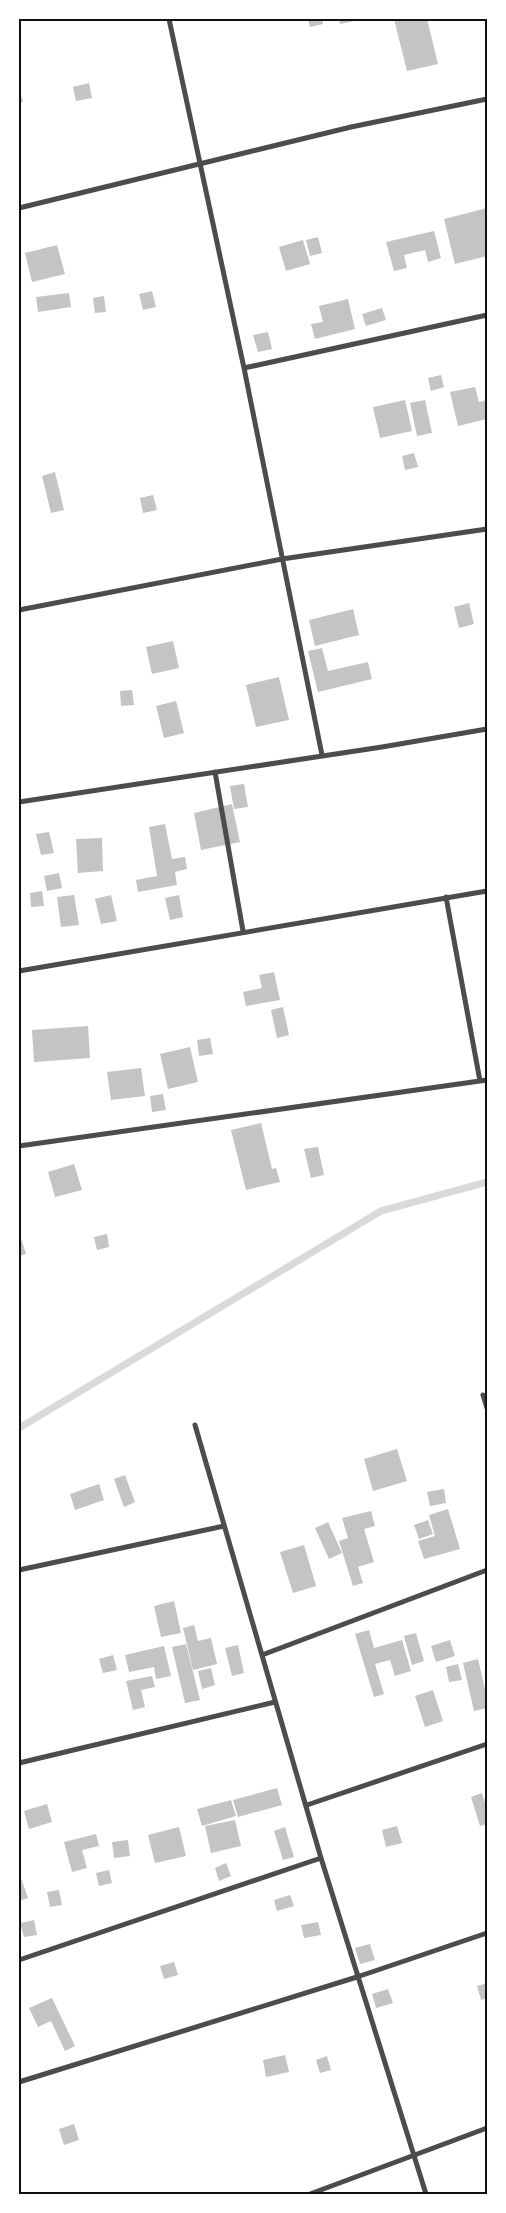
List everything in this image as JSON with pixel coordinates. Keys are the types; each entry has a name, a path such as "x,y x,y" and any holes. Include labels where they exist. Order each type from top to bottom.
{"street":[{"path":"169,19 244,368 322,755"},
{"path":"19,208 351,127 487,99"},
{"path":"244,368 487,315"},
{"path":"19,610 282,559 487,529"},
{"path":"19,802 382,747 487,729"},
{"path":"215,772 243,931"},
{"path":"19,971 243,931 487,891"},
{"path":"446,897 480,1081"},
{"path":"19,1146 487,1080"},
{"path":"483,1395 487,1408"},
{"path":"195,1425 321,1858 426,2194"},
{"path":"19,1570 224,1526"},
{"path":"262,1655 487,1570"},
{"path":"19,1763 275,1702"},
{"path":"307,1805 487,1744"},
{"path":"19,1960 321,1858"},
{"path":"19,2082 357,1976 487,1933"},
{"path":"310,2194 487,2128"}],"building":[{"path":"308,19 322,19 323,24 310,27"},
{"path":"339,19 359,19 359,20 340,24"},
{"path":"394,19 427,19 438,64 407,71"},
{"path":"89,83 92,98 76,101 73,87"},
{"path":"19,89 23,102 19,103"},
{"path":"487,208 487,256 455,264 444,219"},
{"path":"434,231 441,258 428,262 425,250 404,255 407,268 394,271 386,242"},
{"path":"318,237 322,253 310,256 306,240"},
{"path":"303,240 310,264 286,271 279,247"},
{"path":"57,245 65,274 32,282 25,253"},
{"path":"152,291 156,307 143,310 139,294"},
{"path":"69,293 71,307 38,312 36,297"},
{"path":"104,296 106,312 95,313 93,298"},
{"path":"348,299 355,329 315,339 311,324 323,322 319,306"},
{"path":"382,308 386,320 366,326 362,314"},
{"path":"268,332 272,349 258,352 253,335"},
{"path":"441,375 444,387 431,391 428,378"},
{"path":"475,387 479,402 487,400 487,419 458,426 450,392"},
{"path":"405,400 412,431 380,438 373,407"},
{"path":"425,400 432,433 417,436 410,403"},
{"path":"414,453 418,467 405,470 402,456"},
{"path":"55,472 64,510 51,513 42,476"},
{"path":"153,495 157,510 143,513 140,498"},
{"path":"469,603 474,624 459,628 454,607"},
{"path":"353,609 359,635 315,646 309,620"},
{"path":"173,641 179,668 152,674 146,647"},
{"path":"322,648 328,671 368,662 372,679 318,692 308,651"},
{"path":"279,677 289,720 256,727 246,685"},
{"path":"132,690 134,705 121,706 120,691"},
{"path":"176,701 184,733 164,738 156,706"},
{"path":"244,784 248,807 234,809 230,786"},
{"path":"232,804 240,842 201,850 194,813"},
{"path":"165,824 172,859 185,857 187,869 175,872 177,885 138,892 136,880 157,876 149,827"},
{"path":"49,832 54,853 41,855 36,834"},
{"path":"102,838 103,871 78,873 76,839"},
{"path":"59,873 62,888 47,891 44,876"},
{"path":"42,891 44,906 31,907 30,893"},
{"path":"74,895 79,925 61,927 57,897"},
{"path":"111,895 117,921 101,924 95,899"},
{"path":"179,895 183,917 170,920 165,898"},
{"path":"274,972 280,1000 246,1006 243,992 262,988 259,975"},
{"path":"283,1007 289,1035 277,1038 271,1010"},
{"path":"88,1026 90,1058 34,1062 32,1030"},
{"path":"210,1038 213,1054 199,1056 197,1040"},
{"path":"190,1047 198,1082 168,1089 160,1054"},
{"path":"141,1068 145,1096 111,1100 107,1072"},
{"path":"163,1094 166,1110 152,1112 150,1096"},
{"path":"261,1123 272,1169 276,1168 280,1182 246,1190 231,1130"},
{"path":"318,1147 324,1175 311,1178 304,1149"},
{"path":"74,1164 82,1190 55,1197 48,1172"},
{"path":"19,1232 26,1254 19,1256"},
{"path":"107,1234 109,1247 97,1250 94,1237"},
{"path":"397,1449 407,1481 373,1491 364,1459"},
{"path":"125,1475 135,1502 124,1507 114,1479"},
{"path":"99,1484 104,1500 75,1510 70,1494"},
{"path":"444,1489 446,1503 430,1506 427,1492"},
{"path":"448,1509 460,1549 424,1559 418,1541 435,1536 429,1515"},
{"path":"371,1511 375,1526 364,1529 374,1562 358,1567 363,1583 353,1586 339,1541 348,1538 342,1518"},
{"path":"428,1520 433,1534 419,1539 414,1525"},
{"path":"328,1522 342,1553 329,1559 315,1528"},
{"path":"304,1545 316,1586 293,1593 280,1552"},
{"path":"174,1601 181,1633 161,1637 154,1606"},
{"path":"194,1625 198,1641 211,1638 217,1664 193,1670 183,1628"},
{"path":"369,1630 374,1648 402,1640 411,1671 395,1676 390,1660 375,1664 384,1694 374,1697 355,1634"},
{"path":"416,1633 424,1661 412,1665 404,1636"},
{"path":"450,1640 455,1656 436,1662 431,1646"},
{"path":"186,1644 200,1700 185,1703 172,1647"},
{"path":"238,1645 244,1673 232,1676 225,1648"},
{"path":"164,1646 171,1676 156,1679 154,1667 129,1672 125,1655"},
{"path":"113,1655 117,1670 103,1673 99,1659"},
{"path":"478,1659 487,1698 487,1708 474,1711 463,1663"},
{"path":"458,1664 462,1680 449,1682 446,1667"},
{"path":"211,1668 215,1685 202,1689 198,1671"},
{"path":"152,1676 155,1687 141,1690 145,1707 133,1710 126,1681"},
{"path":"433,1690 443,1721 425,1727 415,1696"},
{"path":"277,1788 282,1805 238,1817 233,1800"},
{"path":"482,1793 487,1809 487,1824 480,1826 471,1797"},
{"path":"231,1800 236,1816 202,1826 197,1809"},
{"path":"47,1804 52,1822 29,1829 24,1811"},
{"path":"235,1820 241,1846 211,1853 205,1826"},
{"path":"397,1826 402,1843 386,1847 382,1830"},
{"path":"179,1827 186,1856 155,1863 148,1835"},
{"path":"285,1827 294,1857 283,1860 274,1831"},
{"path":"96,1834 99,1846 82,1850 87,1868 72,1872 64,1842"},
{"path":"128,1840 130,1856 114,1858 112,1842"},
{"path":"226,1863 231,1876 219,1881 215,1868"},
{"path":"109,1870 112,1883 99,1886 96,1873"},
{"path":"21,1878 28,1898 19,1901 19,1879"},
{"path":"59,1890 62,1905 50,1907 47,1892"},
{"path":"290,1895 294,1906 277,1911 274,1900"},
{"path":"34,1920 37,1935 24,1937 20,1923"},
{"path":"318,1922 321,1935 304,1938 301,1925"},
{"path":"370,1944 375,1960 360,1964 355,1948"},
{"path":"174,1962 178,1975 164,1979 160,1966"},
{"path":"487,1983 487,1998 481,2000 477,1986"},
{"path":"388,1989 393,2003 376,2008 372,1994"},
{"path":"52,1998 75,2046 65,2051 51,2021 38,2027 29,2008"},
{"path":"285,2055 289,2072 266,2077 263,2060"},
{"path":"327,2056 331,2070 320,2073 316,2060"},
{"path":"74,2124 79,2140 64,2145 59,2129"}],"waterway":[{"path":"19,1428 381,1211 487,1182"}]}
